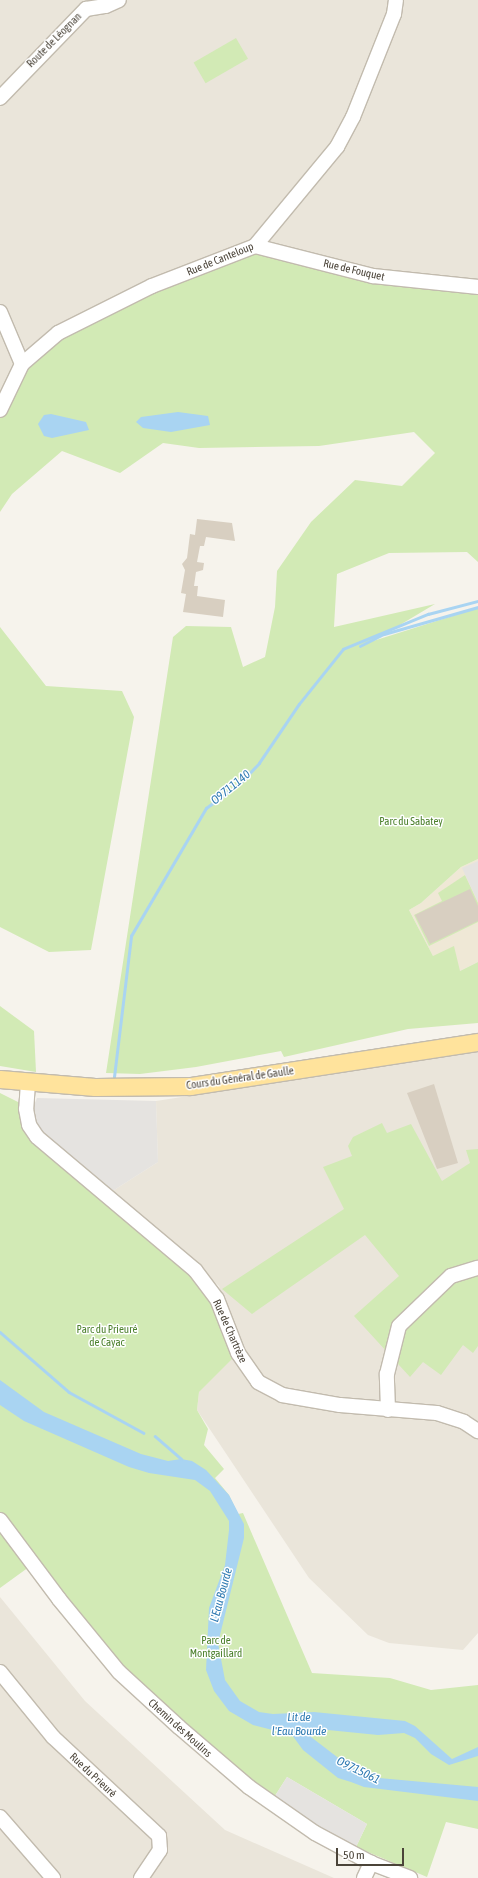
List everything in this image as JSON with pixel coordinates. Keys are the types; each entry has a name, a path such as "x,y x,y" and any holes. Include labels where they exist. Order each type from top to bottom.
{"main road":[{"name":"Cours du Général de Gaulle","path":"27,1086 147,1092 478,1042"},
{"path":"0,1079 27,1086"},
{"path":"0,1086 27,1086"}],"street":[{"name":"Route de Léognan","path":"0,98 86,4 106,6 119,0"},
{"name":"Rue de Canteloup","path":"0,410 22,364 45,342 64,330 152,286 255,246 337,147 352,117 394,14 396,0"},
{"name":"Rue de Fouquet","path":"255,246 373,276 478,287"},
{"path":"0,312 22,364"},
{"name":"Rue de Chartrèze","path":"27,1086 29,1125 37,1138 195,1270 217,1299 238,1353 258,1382 282,1394 388,1410 437,1413 464,1422 478,1431"},
{"path":"388,1410 387,1374 399,1326 451,1276 478,1268"},
{"name":"Chemin des Moulins","path":"0,1520 84,1630 119,1672 154,1705 249,1787 315,1833 371,1863 410,1878"},
{"name":"Rue du Prieuré","path":"0,1672 53,1737 159,1836 160,1850 141,1878"},
{"path":"0,1817 53,1878"},
{"path":"364,1878 371,1863"}],"shaded area":[{"path":"0,0 478,0 478,287 0,410"},
{"path":"478,859 478,962 460,971 433,956 409,910 421,903 461,867"},
{"path":"478,861 478,902 462,868"},
{"path":"478,1051 478,1633 463,1650 389,1643 368,1635 309,1578 197,1410 199,1392 203,1384 238,1353 219,1286 111,1192 158,1162 156,1101"},
{"path":"37,1098 156,1101 158,1162 111,1192 35,1128 32,1110"},
{"path":"0,1597 85,1701 225,1830 334,1878 0,1878"},
{"path":"287,1777 367,1824 356,1847 297,1817 273,1799"}],"green space":[{"path":"236,38 248,59 206,83 194,62"},
{"name":"Parc du Sabatey","path":"255,246 296,256 478,287 478,562 467,552 389,553 337,574 334,627 435,604 373,641 478,608 478,859 461,867 421,903 409,910 433,956 454,946 460,971 478,962 478,1023 408,1029 284,1057 281,1051 196,1067 140,1074 106,1073 173,637 186,626 231,627 243,667 265,657 275,607 277,571 311,522 355,480 402,486 435,453 414,432 319,446 199,448 163,443 120,473 62,451 12,494 0,512 0,410 45,342"},
{"path":"0,627 46,686 122,691 134,717 91,950 49,952 0,927"},
{"path":"465,875 478,903 478,922 429,946 414,915 442,901 438,893"},
{"path":"0,1006 34,1031 36,1072 0,1066"},
{"path":"0,1093 26,1106 195,1270 238,1353 199,1392 197,1410 208,1429 204,1445 224,1469 215,1478 229,1495 238,1514 243,1513 312,1673 390,1678 431,1690 478,1685 478,1829 446,1822 427,1877 356,1847 367,1824 287,1777 273,1799 177,1719 126,1670 107,1646 100,1650 29,1567 0,1588"},
{"path":"382,1123 387,1133 411,1124 442,1181 470,1163 466,1150 478,1149 478,1346 473,1353 463,1345 441,1375 423,1362 410,1377 354,1316 399,1276 365,1235 252,1314 222,1289 344,1209 323,1167 352,1156 348,1146 353,1137"}],"water":[{"path":"178,412 208,416 210,425 171,432 143,428 136,422 141,417"},
{"path":"51,414 86,422 89,430 52,438 44,436 38,424 44,415"},
{"name":"Lit de l'Eau Bourde","path":"0,1380 44,1412 141,1454 168,1461 181,1459 192,1461 206,1470 229,1495 244,1524 244,1538 218,1643 225,1680 240,1701 259,1712 273,1714 314,1712 405,1721 415,1726 452,1759 478,1747 478,1756 449,1765 431,1754 415,1738 404,1733 378,1735 318,1729 311,1732 311,1737 358,1773 368,1777 478,1787 478,1801 364,1787 338,1778 303,1750 292,1735 253,1725 229,1711 214,1691 206,1670 209,1608 225,1565 229,1530 229,1521 210,1491 195,1480 149,1473 129,1467 24,1421 0,1405"}],"building":[{"path":"197,519 232,523 235,541 206,537 204,546 200,546 197,562 204,563 203,570 196,572 194,586 198,586 197,596 225,600 223,617 183,612 186,594 181,593 185,570 182,564 187,558 190,534 195,535"},
{"path":"470,889 478,906 478,921 430,944 415,915"},
{"path":"434,1084 458,1163 437,1169 407,1093"}],"waterway":[{"name":"O9711140","path":"114,1077 131,936 206,808 238,785 259,763 299,704 343,649 428,614 478,601"},
{"path":"360,646 384,634 478,607"},
{"path":"0,1332 69,1392 144,1433"},
{"path":"155,1436 181,1459"},
{"name":"O9715061","path":"342,1763 371,1778"}],"park label":[{"name":"Parc du Prieuré de Cayac","path":"107,1336"},
{"name":"Parc de Montgaillard","path":"216,1647"}],"water label":[{"name":"L'Eau Bourde","path":"222,1595"}]}
